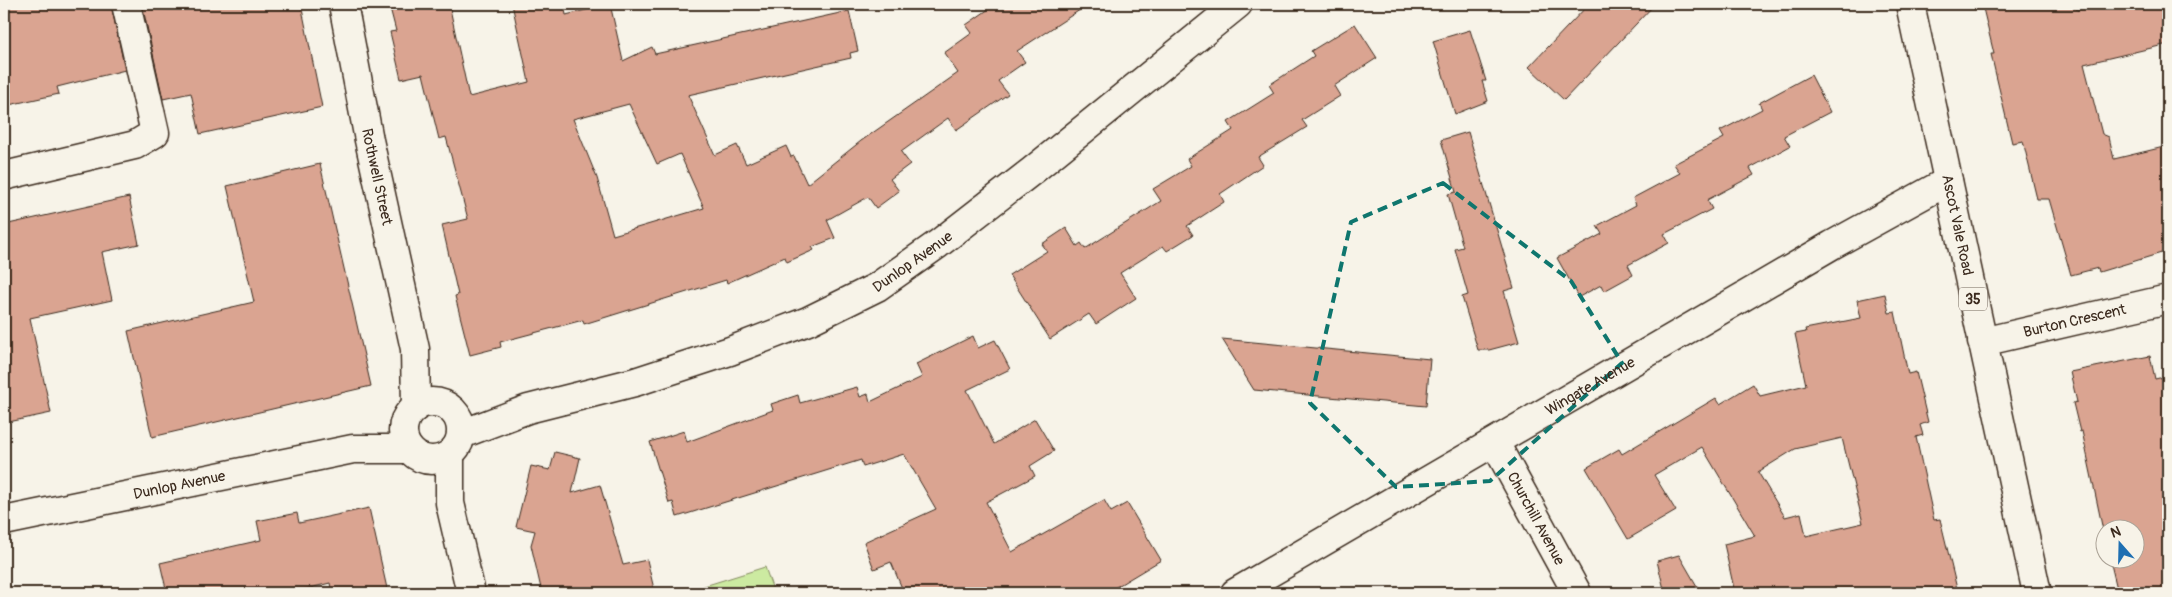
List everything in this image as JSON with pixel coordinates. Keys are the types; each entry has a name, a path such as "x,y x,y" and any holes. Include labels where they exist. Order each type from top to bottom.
{"street":[{"path":"4,176 135,145 155,133 126,4"},
{"name":"Rothwell Street","path":"343,4 369,140 471,593"},
{"name":"Dunlop Avenue","path":"4,521 353,449 528,409 635,382 730,351 808,321 877,286 938,244 1032,171 1238,4"},
{"name":"Ascot Vale Road","path":"1910,4 2037,593"},
{"name":"Wingate Avenue","path":"1235,593 1832,245 1948,182"},
{"name":"Burton Crescent","path":"1982,342 2168,299"},
{"name":"Churchill Avenue","path":"1495,443 1577,593"}],"highlighted area":[{"path":"1443,183 1571,281 1622,363 1490,481 1396,487 1310,403 1351,222"}],"green space":[{"path":"765,567 774,593 682,593"}],"building":[{"path":"4,4 111,4 125,70 57,87 59,94 4,106"},
{"path":"142,4 301,4 322,107 200,134 191,93 163,99"},
{"path":"389,4 449,4 469,97 529,82 512,4 564,4 566,15 610,4 623,61 652,47 655,54 849,11 858,51 850,53 851,58 688,95 715,155 737,145 746,164 786,146 791,157 794,156 807,184 861,141 958,73 944,53 972,33 966,25 996,4 1089,4 1017,51 1025,62 998,81 1008,94 956,130 948,118 901,152 910,164 890,179 899,191 876,208 868,197 827,220 835,238 812,247 814,250 787,262 785,257 727,283 726,280 584,324 583,320 500,342 501,347 470,355 455,296 458,295 442,225 468,219 446,137 439,139 423,74 401,79 390,32 396,31","holes":["629,104 657,164 680,154 704,208 613,235 597,178 573,119"]},
{"path":"1589,4 1655,4 1564,100 1529,67"},
{"path":"1982,4 2076,4 2077,10 2101,4 2168,4 2168,44 2084,64 2102,134 2109,137 2114,159 2168,146 2168,251 2099,272 2098,268 2071,275 2049,199 2037,199 2023,141 2012,143 1991,54 1994,54"},
{"path":"1355,24 1377,58 1334,86 1340,96 1302,120 1307,127 1258,157 1263,165 1220,194 1224,202 1187,226 1193,235 1167,251 1163,246 1120,273 1136,298 1096,324 1089,314 1050,339 1009,275 1047,251 1042,244 1066,228 1077,246 1081,243 1085,249 1161,201 1153,189 1191,166 1187,159 1233,130 1228,122 1274,93 1269,85 1314,56 1311,51"},
{"path":"1470,30 1486,81 1482,81 1488,101 1455,114 1433,41"},
{"path":"1811,75 1830,112 1784,136 1790,146 1750,168 1754,175 1707,200 1712,209 1664,234 1669,243 1628,265 1633,275 1604,291 1601,285 1579,297 1557,258 1602,234 1597,226 1636,205 1633,198 1680,173 1674,164 1724,138 1720,131 1762,109 1759,103"},
{"path":"1468,132 1514,288 1504,291 1519,342 1489,350 1478,350 1462,297 1468,295 1455,249 1463,247 1448,194 1456,192 1441,140"},
{"path":"320,164 371,386 152,437 128,331 254,302 227,186"},
{"path":"129,197 139,244 102,252 112,300 30,318 51,413 4,423 4,225"},
{"path":"1885,294 1889,313 1895,312 1908,374 1916,372 1928,422 1920,425 1923,435 1916,437 1934,520 1940,519 1958,593 1735,593 1724,544 1755,536 1702,447 1654,475 1676,511 1628,539 1586,468 1619,449 1622,454 1716,398 1720,404 1753,384 1760,396 1806,385 1795,334 1806,332 1805,329 1861,318 1857,300","holes":["1842,438 1863,523 1806,536 1801,513 1785,517 1758,472 1795,449"]},
{"path":"973,336 978,348 995,340 1010,369 967,390 994,444 1035,419 1054,451 1030,466 1035,476 986,502 1012,552 1104,500 1111,512 1127,503 1161,560 1106,593 904,593 891,562 874,569 864,542 936,509 904,454 863,467 861,460 677,517 673,502 669,503 650,442 684,431 687,442 773,410 771,404 798,395 800,403 857,387 860,397 868,394 870,402 922,377 916,364"},
{"path":"1222,339 1430,359 1426,406 1254,390"},
{"path":"2150,356 2155,379 2168,376 2168,593 2118,593 2112,570 2144,570 2144,520 2101,520 2082,431 2080,432 2073,403 2077,402 2070,372"},
{"path":"555,452 580,458 572,493 600,485 623,565 647,560 655,593 542,593 531,545 535,531 516,527 531,466 550,470"},
{"path":"369,508 388,593 332,593 330,583 290,593 167,593 160,563 261,540 257,521 297,513 299,523"},
{"path":"1679,555 1701,593 1665,593 1657,561"}]}
